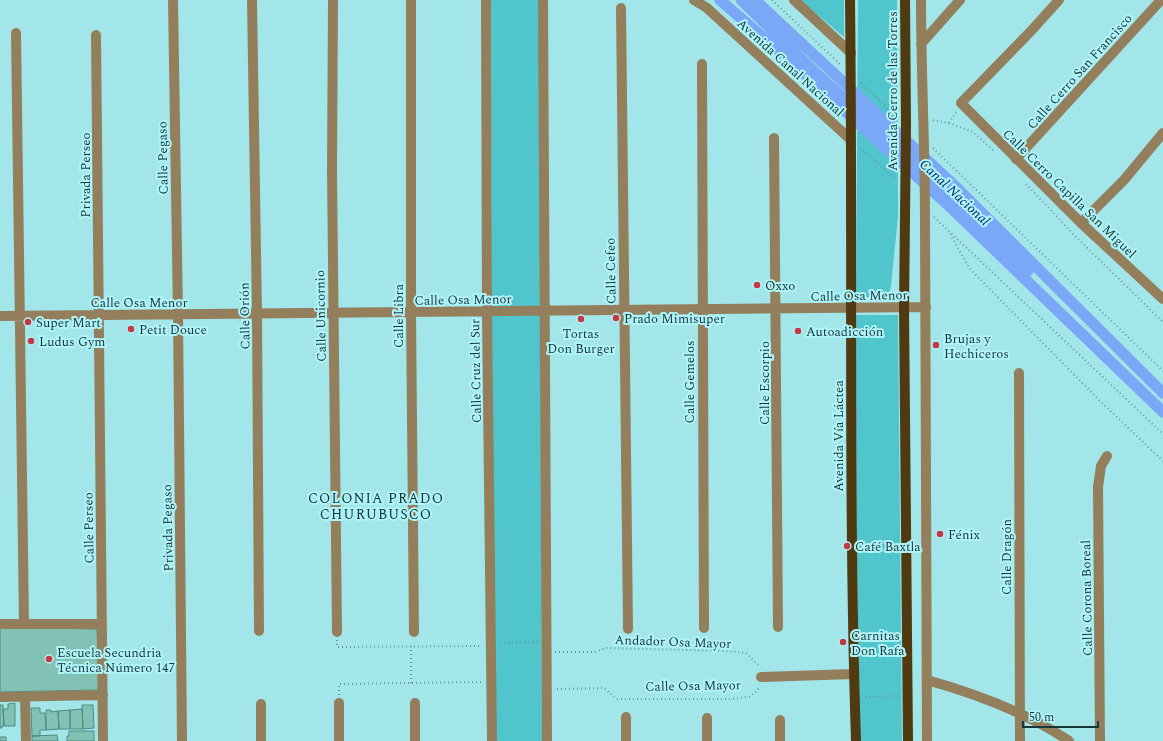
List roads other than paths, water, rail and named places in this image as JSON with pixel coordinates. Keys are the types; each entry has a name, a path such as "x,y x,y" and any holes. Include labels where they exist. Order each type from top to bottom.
{"main road":[{"path":"850,0 851,135"},
{"name":"Avenida Cerro de las Torres","path":"904,308 906,126 905,0"},
{"name":"Avenida Vía Láctea","path":"851,135 854,697 856,741"},
{"path":"904,308 908,741"}],"street":[{"name":"Calle Pegaso","path":"173,0 178,315"},
{"name":"Calle Orión","path":"252,0 257,314 259,631"},
{"name":"Calle Unicornio","path":"333,0 332,171 337,632"},
{"name":"Calle Libra","path":"411,0 411,313 414,632"},
{"name":"Calle Cruz del Sur","path":"486,0 487,312 492,741"},
{"path":"543,0 548,689 547,741"},
{"name":"Avenida Canal Nacional","path":"694,0 707,8 851,135"},
{"path":"794,0 850,53"},
{"path":"921,0 926,308 927,741"},
{"path":"921,44 960,0"},
{"name":"Calle Cerro Capilla San Miguel","path":"1059,0 961,103 1081,223 1161,294"},
{"name":"Calle Cerro San Francisco","path":"1016,159 1161,0"},
{"name":"Calle Cefeo","path":"621,8 628,629"},
{"path":"16,33 24,624"},
{"name":"Privada Perseo","path":"96,35 98,315"},
{"name":"Calle Gemelos","path":"702,64 704,628"},
{"path":"1081,223 1124,180 1163,134"},
{"name":"Calle Escorpio","path":"774,138 778,627"},
{"name":"Calle Osa Menor","path":"0,316 926,308"},
{"name":"Calle Perseo","path":"98,315 103,741"},
{"name":"Privada Pegaso","path":"178,315 182,741"},
{"name":"Calle Dragón","path":"1019,373 1020,741"},
{"name":"Calle Corona Boreal","path":"1100,741 1098,487 1101,466 1107,456"},
{"path":"0,624 102,624"},
{"path":"761,677 854,674"},
{"path":"927,680 961,689 1020,713 1069,741"},
{"path":"0,697 103,695"},
{"path":"25,697 26,741"},
{"path":"339,703 339,741"},
{"path":"415,703 415,741"},
{"path":"261,704 261,741"},
{"path":"626,717 626,741"},
{"path":"707,718 707,741"},
{"path":"780,720 780,741"}],"waterway":[{"name":"Canal Nacional","path":"720,0 772,45 949,206 1163,412"},
{"name":"Canal Nacional","path":"741,0 816,73 934,179 1028,271"},
{"name":"Canal Nacional","path":"755,0 955,186 1163,393"}],"place":[{"name":"Oxxo","path":"757,285"},
{"name":"Prado Mimisuper","path":"616,318"},
{"name":"Tortas Don Burger","path":"581,319"},
{"name":"Super Mart","path":"28,322"},
{"name":"Petit Douce","path":"131,329"},
{"name":"Autoadicción","path":"798,331"},
{"name":"Ludus Gym","path":"31,341"},
{"name":"Brujas y Hechiceros","path":"936,345"},
{"name":"Fénix","path":"940,534"},
{"name":"Café Baxtla","path":"847,546"},
{"name":"Carnitas Don Rafa","path":"843,642"},
{"name":"Escuela Secundria Técnica Número 147","path":"49,659"}],"district":[{"name":"COLONIA PRADO CHURUBUSCO","path":"376,506"}]}
